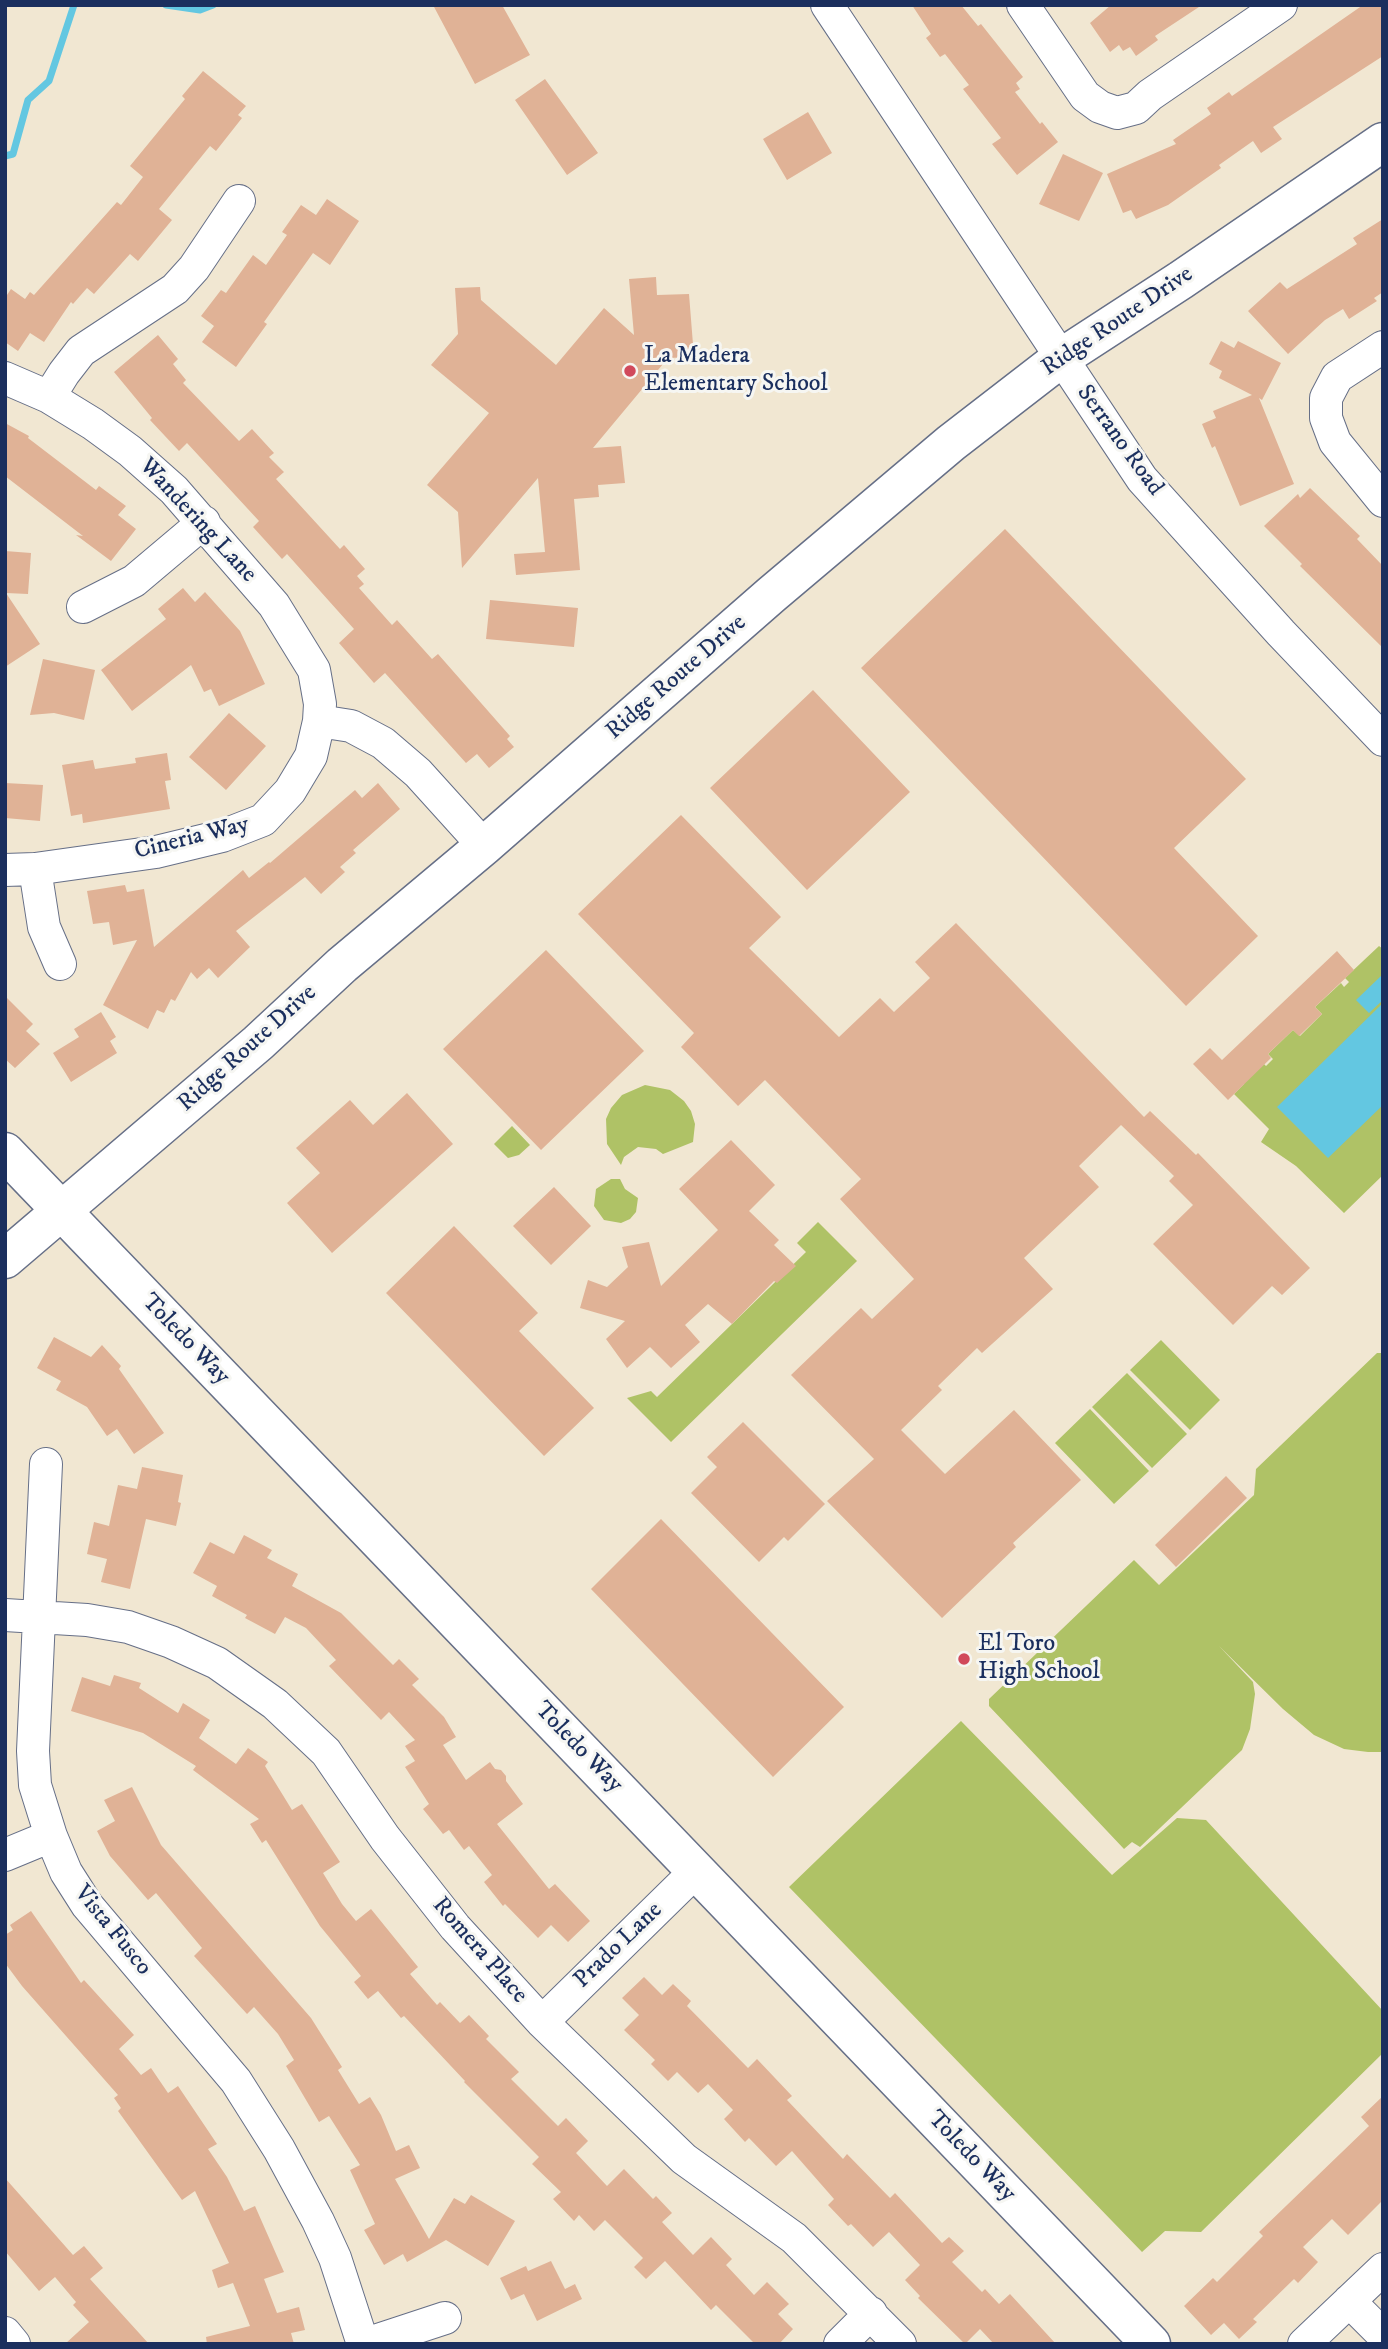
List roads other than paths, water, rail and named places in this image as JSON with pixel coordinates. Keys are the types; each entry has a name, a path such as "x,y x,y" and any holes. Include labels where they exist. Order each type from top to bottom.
{"main road":[{"name":"Ridge Route Drive","path":"5,1258 62,1212 258,1043 342,965 951,443 1061,358 1383,142"},
{"name":"Toledo Way","path":"5,1153 1151,2344"}],"street":[{"name":"Serrano Road","path":"827,5 1142,480 1383,740"},
{"path":"1023,5 1085,96 1100,107 1117,113 1136,108 1150,95 1282,5"},
{"path":"49,397 81,351 175,289 194,268 239,201"},
{"path":"1383,347 1338,377 1326,398 1326,418 1335,442 1383,501"},
{"name":"Wandering Lane","path":"5,378 49,397 93,424 130,451 174,490 204,522 274,605 303,649 314,670 320,704 319,721"},
{"path":"83,607 134,581 204,522"},
{"path":"319,721 351,726 367,732 383,743 418,773 484,846"},
{"name":"Cineria Way","path":"20,870 156,852 222,836 263,820 278,806 302,775 311,756 319,721"},
{"path":"20,870 60,964"},
{"name":"Vista Fusco","path":"46,1464 33,1751 35,1785 51,1836 66,1872 87,1905 236,2081 279,2149 335,2258 365,2344"},
{"name":"Romera Place","path":"5,1615 87,1620 128,1627 172,1642 217,1663 275,1704 326,1752 385,1838 447,1917 542,2022 684,2159 794,2238 872,2313 900,2344"},
{"path":"5,1855 51,1836"},
{"name":"Prado Lane","path":"542,2022 696,1871"},
{"path":"1304,2344 1383,2269"},
{"path":"1349,2301 1383,2335"},
{"path":"840,2344 872,2313"},
{"path":"365,2344 445,2318"},
{"path":"5,2333 14,2344"}],"water":[{"path":"1381,976 1383,1000 1369,1013 1356,1000"},
{"path":"1383,1003 1383,1105 1328,1158 1277,1107"}],"waterway":[{"path":"5,156 13,154 28,100 49,81 74,5"},
{"path":"166,5 200,10 213,5"}],"place":[{"name":"La Madera Elementary School","path":"630,371"},
{"name":"El Toro High School","path":"964,1659"}]}
